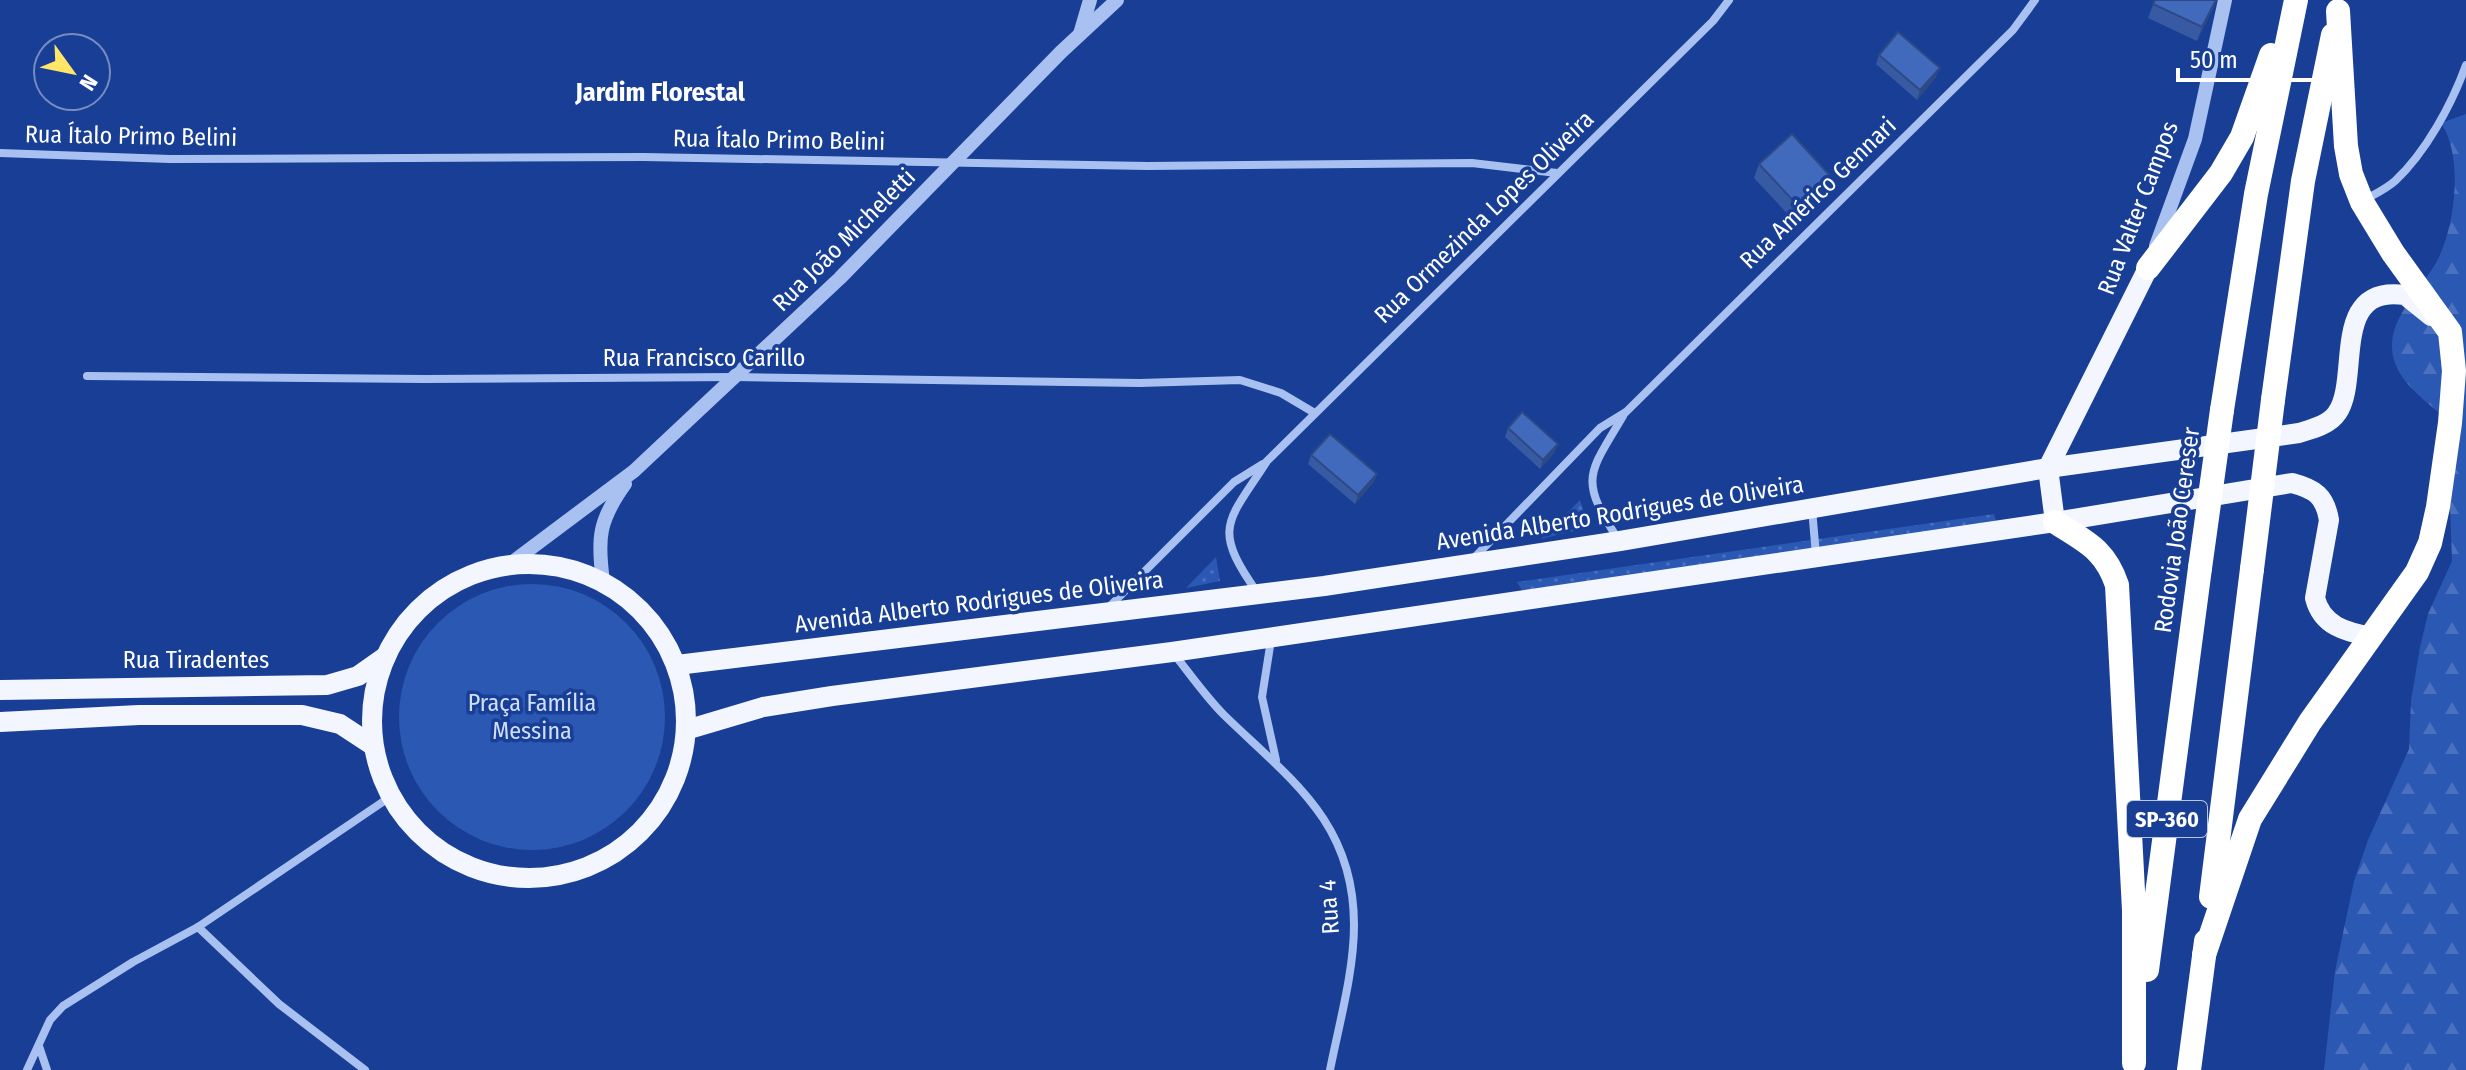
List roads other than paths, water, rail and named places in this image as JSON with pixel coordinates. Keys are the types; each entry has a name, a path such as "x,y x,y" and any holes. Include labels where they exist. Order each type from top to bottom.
{"highway":[{"path":"2148,268 2221,173 2242,137 2293,0"},
{"name":"Rodovia João Cereser","path":"2134,1066 2222,410 2256,194 2293,0"},
{"path":"2204,955 2250,819 2310,722 2417,572 2430,543 2450,423 2453,349 2444,320 2393,253 2362,202 2346,146 2339,5"},
{"name":"SP-360","path":"2189,1070 2303,181 2339,5"},
{"path":"2055,522 2096,547 2109,561 2117,585 2134,910 2134,1066"}],"main road":[{"name":"Rua Valter Campos","path":"2048,468 2148,268"},
{"name":"Avenida Alberto Rodrigues de Oliveira","path":"677,665 1101,615 1469,563 1620,541 2048,468 2299,433 2327,422 2341,405 2354,327 2365,306 2377,296 2405,295 2419,304 2453,349"},
{"path":"2048,468 2055,522"},
{"path":"686,730 763,707 832,696 1172,652 2055,522 2292,483 2310,487 2321,495 2329,520 2315,598 2318,610 2336,627 2372,637"},
{"path":"510,564 558,566 603,581 635,603 659,632 677,665 683,686 686,730 675,779 649,823 610,856 563,875 512,878 463,865 421,837 390,797 372,745 372,700 385,657 406,622 435,594 471,574 510,564"},
{"name":"Rua Tiradentes","path":"0,690 327,685 358,676 385,657"},
{"path":"0,722 139,715 302,715 340,724 372,745"}],"street":[{"name":"Rua João Micheletti","path":"1080,35 1090,0"},
{"name":"Rua João Micheletti","path":"510,564 634,471 840,278 951,163 1117,0"},
{"name":"Rua Ormezinda Lopes Oliveira","path":"1258,593 1233,558 1227,538 1229,521 1267,461 1313,412 1713,21 1729,0"},
{"name":"Rua Américo Gennari","path":"1469,563 1600,428 1626,412 2013,30 2035,0"},
{"name":"Rua Valter Campos","path":"2148,268 2195,139 2225,0"},
{"path":"2362,202 2394,181 2421,150 2457,92 2466,65"},
{"name":"Rua Ítalo Primo Belini","path":"0,153 170,159 643,157 1163,166 1472,163 1557,173"},
{"name":"Rua Francisco Carillo","path":"87,376 425,379 735,377 1140,383 1240,380 1281,393 1313,412"},
{"name":"Rua Américo Gennari","path":"1620,541 1590,485 1592,468 1626,412"},
{"name":"Rua Ormezinda Lopes Oliveira","path":"1101,615 1234,482 1267,461"},
{"name":"Rua João Micheletti","path":"603,581 600,534 604,515 634,471"},
{"path":"1812,508 1816,557"},
{"name":"Rua 4","path":"1272,635 1262,697 1277,761"},
{"name":"Rua 4","path":"1172,652 1223,714 1277,761 1339,842 1351,884 1354,927 1330,1070"},
{"path":"27,1070 50,1020 63,1006 133,962 198,927 390,797"},
{"path":"198,927 279,1004 365,1070"},
{"path":"39,1046 47,1070"}],"district":[{"name":"Jardim Florestal","path":"660,92"}],"park label":[{"name":"Praça Família Messina","path":"532,717"}]}
